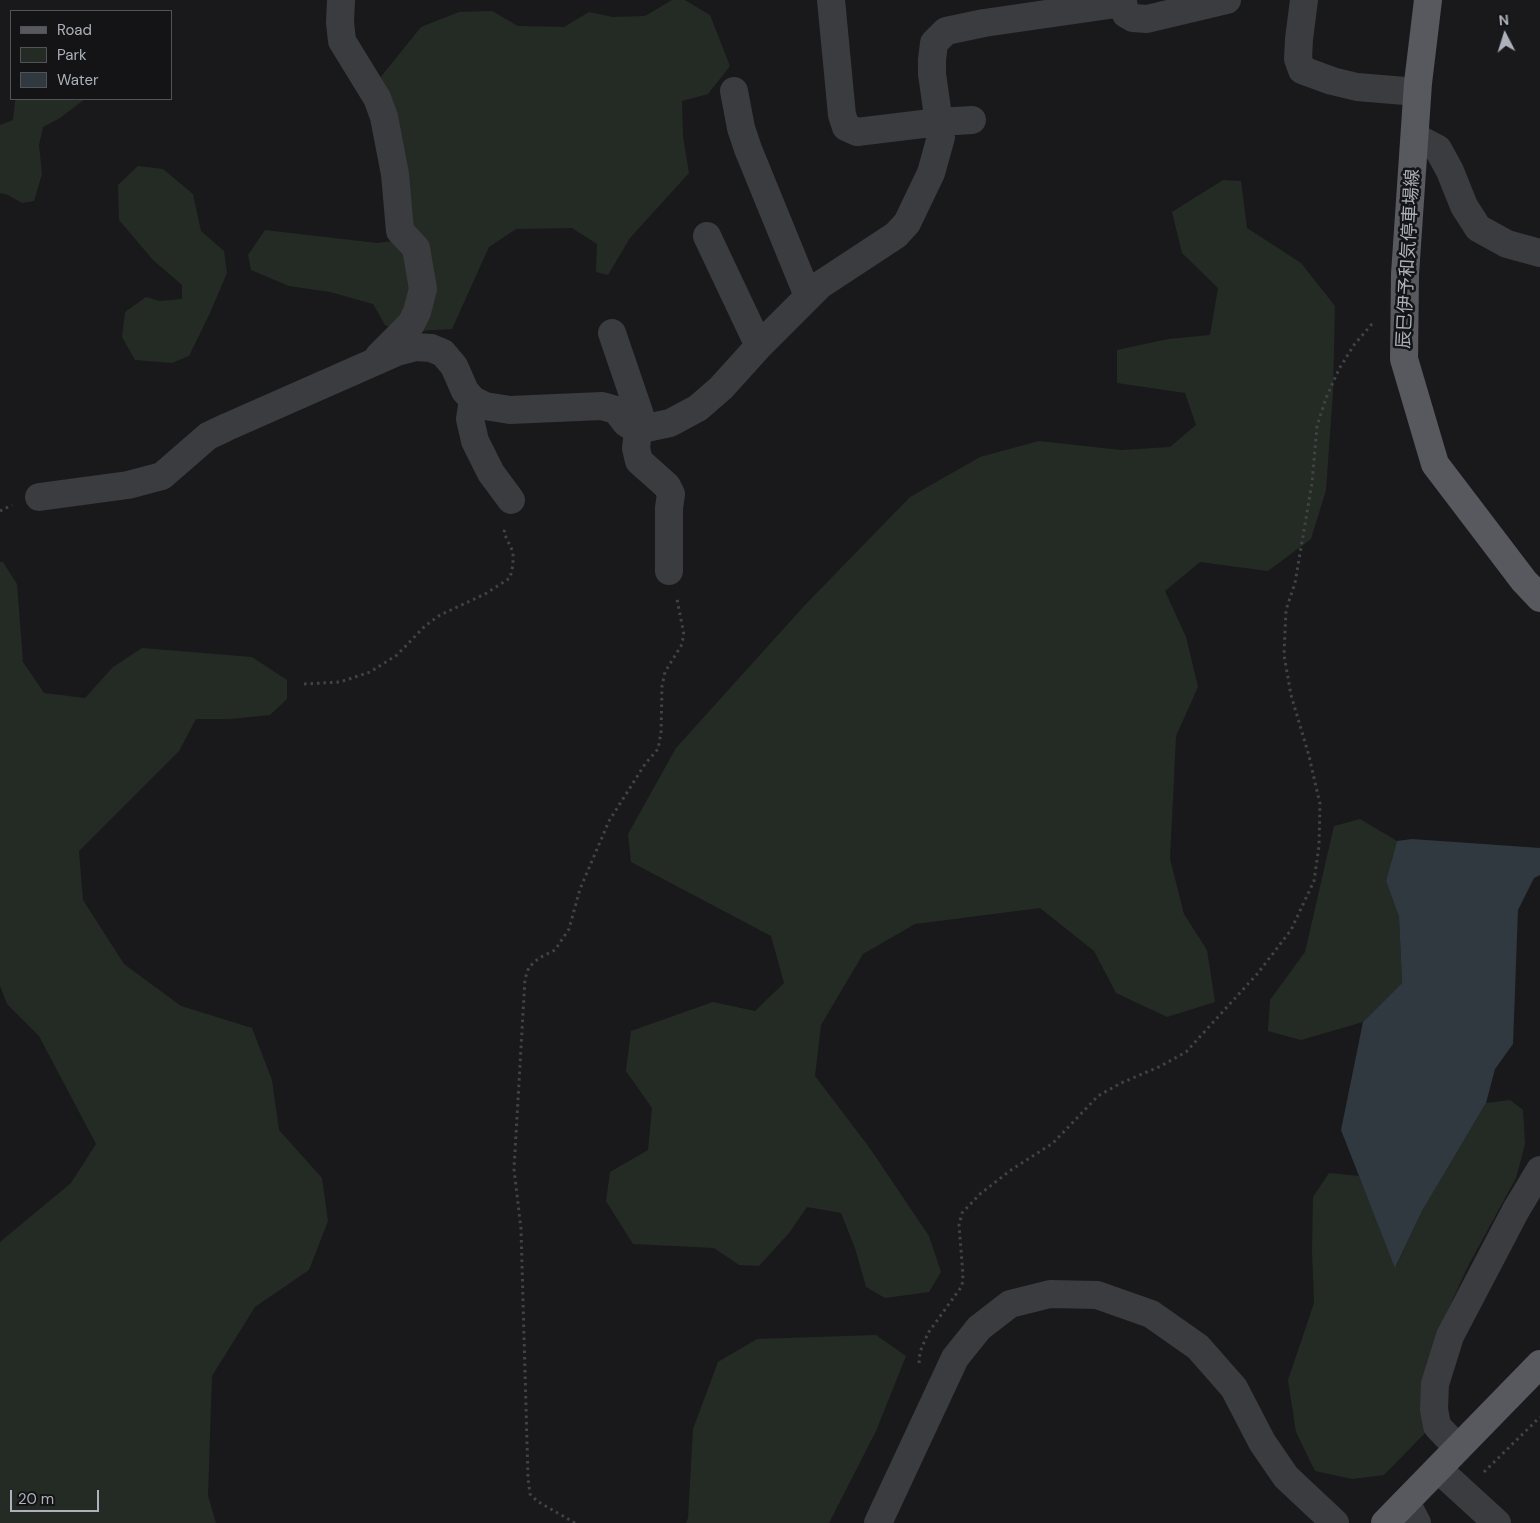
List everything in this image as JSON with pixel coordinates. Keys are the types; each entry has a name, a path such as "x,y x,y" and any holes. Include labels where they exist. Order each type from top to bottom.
{"main road":[{"name":"辰巳伊予和気停車場線","path":"1428,0 1417,92 1405,274 1404,359 1435,464 1524,581 1540,598"},
{"path":"1386,1523 1411,1513 1438,1469 1540,1364"}],"street":[{"path":"341,0 340,22 342,41 377,98 384,117 395,174 400,231 416,248 423,289 417,312 411,324 374,362"},
{"path":"831,0 842,115 846,127 857,132 972,120"},
{"path":"39,497 128,485 162,476 208,436 397,352 416,347 431,348 444,353 454,366 465,391 473,400 485,406 510,410 602,406 616,410 626,422 637,430 670,423 698,408 721,388 820,284 896,235 907,223 931,174 941,137 932,60 934,43 946,31 984,23 1123,2 1126,14 1133,18 1147,19 1227,0"},
{"path":"1304,0 1298,39 1298,59 1302,70 1356,87 1417,92"},
{"path":"734,91 743,135 808,296"},
{"path":"1415,136 1438,149 1450,171 1464,206 1478,228 1506,244 1540,253"},
{"path":"708,236 759,346"},
{"path":"612,333 640,415 636,448 639,461 667,486 671,494 669,508 670,571"},
{"path":"473,400 470,419 474,441 491,473 511,500"},
{"path":"1458,1448 1437,1426 1434,1408 1436,1384 1450,1336 1516,1210 1540,1170"},
{"path":"878,1523 955,1358 961,1350 979,1328 1010,1304 1050,1294 1097,1295 1151,1314 1198,1347 1234,1388 1262,1442 1286,1477 1335,1523"},
{"path":"1438,1469 1496,1523"}],"path":[{"path":"937,1396 925,1381 919,1366 920,1352 928,1333 962,1286 963,1275 958,1225 962,1213 980,1194 1011,1170 1053,1143 1098,1096 1186,1052 1258,973 1291,930 1314,881 1320,846 1320,804 1309,756 1291,695 1284,655 1286,610 1295,583 1312,483 1317,426 1326,398 1339,369 1354,345 1371,325 1404,311"},
{"path":"304,684 340,682 370,672 397,655 440,615 486,594 510,578 513,552 504,533 512,506 511,500"},
{"path":"575,1523 536,1501 530,1494 528,1478 521,1229 514,1169 525,979 529,967 539,958 555,950 568,929 580,889 609,821 645,764 658,748 661,733 662,686 665,672 681,646 684,634 670,571"},
{"path":"1464,1492 1540,1417"}],"green space":[{"path":"672,0 685,0 710,15 730,66 708,94 682,101 683,137 689,173 630,238 608,275 596,272 597,244 572,228 516,229 489,247 452,329 401,332 385,325 373,304 330,292 289,286 251,270 248,255 265,230 377,243 410,239 379,79 421,27 459,12 492,11 518,26 564,27 589,12 613,17 645,16"},
{"path":"84,100 60,118 43,127 39,145 42,174 34,201 22,203 0,193 0,125 13,120 15,101"},
{"path":"138,166 163,169 193,194 201,231 224,251 227,273 210,313 189,356 172,363 135,360 122,337 125,312 146,297 160,301 182,299 182,285 153,260 119,220 118,185"},
{"path":"1223,180 1241,181 1247,228 1301,263 1335,306 1333,392 1326,490 1311,539 1268,571 1200,562 1165,591 1186,637 1198,687 1176,736 1170,859 1184,914 1207,950 1215,1002 1167,1017 1116,993 1094,951 1040,908 915,924 863,954 821,1025 815,1076 869,1147 929,1236 941,1272 929,1292 885,1298 866,1287 855,1248 841,1213 807,1207 789,1233 759,1266 739,1265 714,1248 633,1244 606,1201 610,1172 648,1150 652,1108 626,1071 631,1031 713,1002 755,1011 784,983 771,936 631,862 628,834 676,748 805,605 910,497 980,457 1039,441 1121,450 1170,447 1196,425 1185,393 1117,383 1117,350 1168,339 1210,335 1218,288 1182,253 1172,212"},
{"path":"0,562 3,562 17,584 23,662 44,693 85,698 113,667 142,648 252,657 287,680 287,699 270,715 230,719 196,719 179,751 79,851 83,900 124,964 181,1006 252,1028 272,1080 279,1130 322,1178 328,1221 309,1270 255,1307 212,1376 208,1496 216,1523 0,1523 0,1242 71,1183 96,1144 39,1036 7,1004 0,986"},
{"path":"1360,819 1397,841 1386,881 1399,917 1402,983 1363,1022 1301,1040 1268,1031 1270,1000 1305,952 1334,826"},
{"path":"1510,1100 1523,1110 1525,1144 1516,1178 1468,1266 1437,1334 1423,1394 1425,1433 1384,1475 1352,1479 1315,1471 1296,1432 1288,1380 1314,1303 1312,1251 1313,1197 1329,1173 1359,1176 1396,1267 1422,1211 1486,1103"},
{"path":"876,1335 906,1356 876,1431 829,1523 686,1523 688,1518 693,1429 718,1362 757,1339"}],"water":[{"path":"1412,839 1540,848 1540,875 1534,878 1518,910 1513,1044 1495,1069 1486,1103 1422,1211 1395,1268 1341,1130 1363,1022 1402,983 1399,917 1386,881 1397,841"}]}
